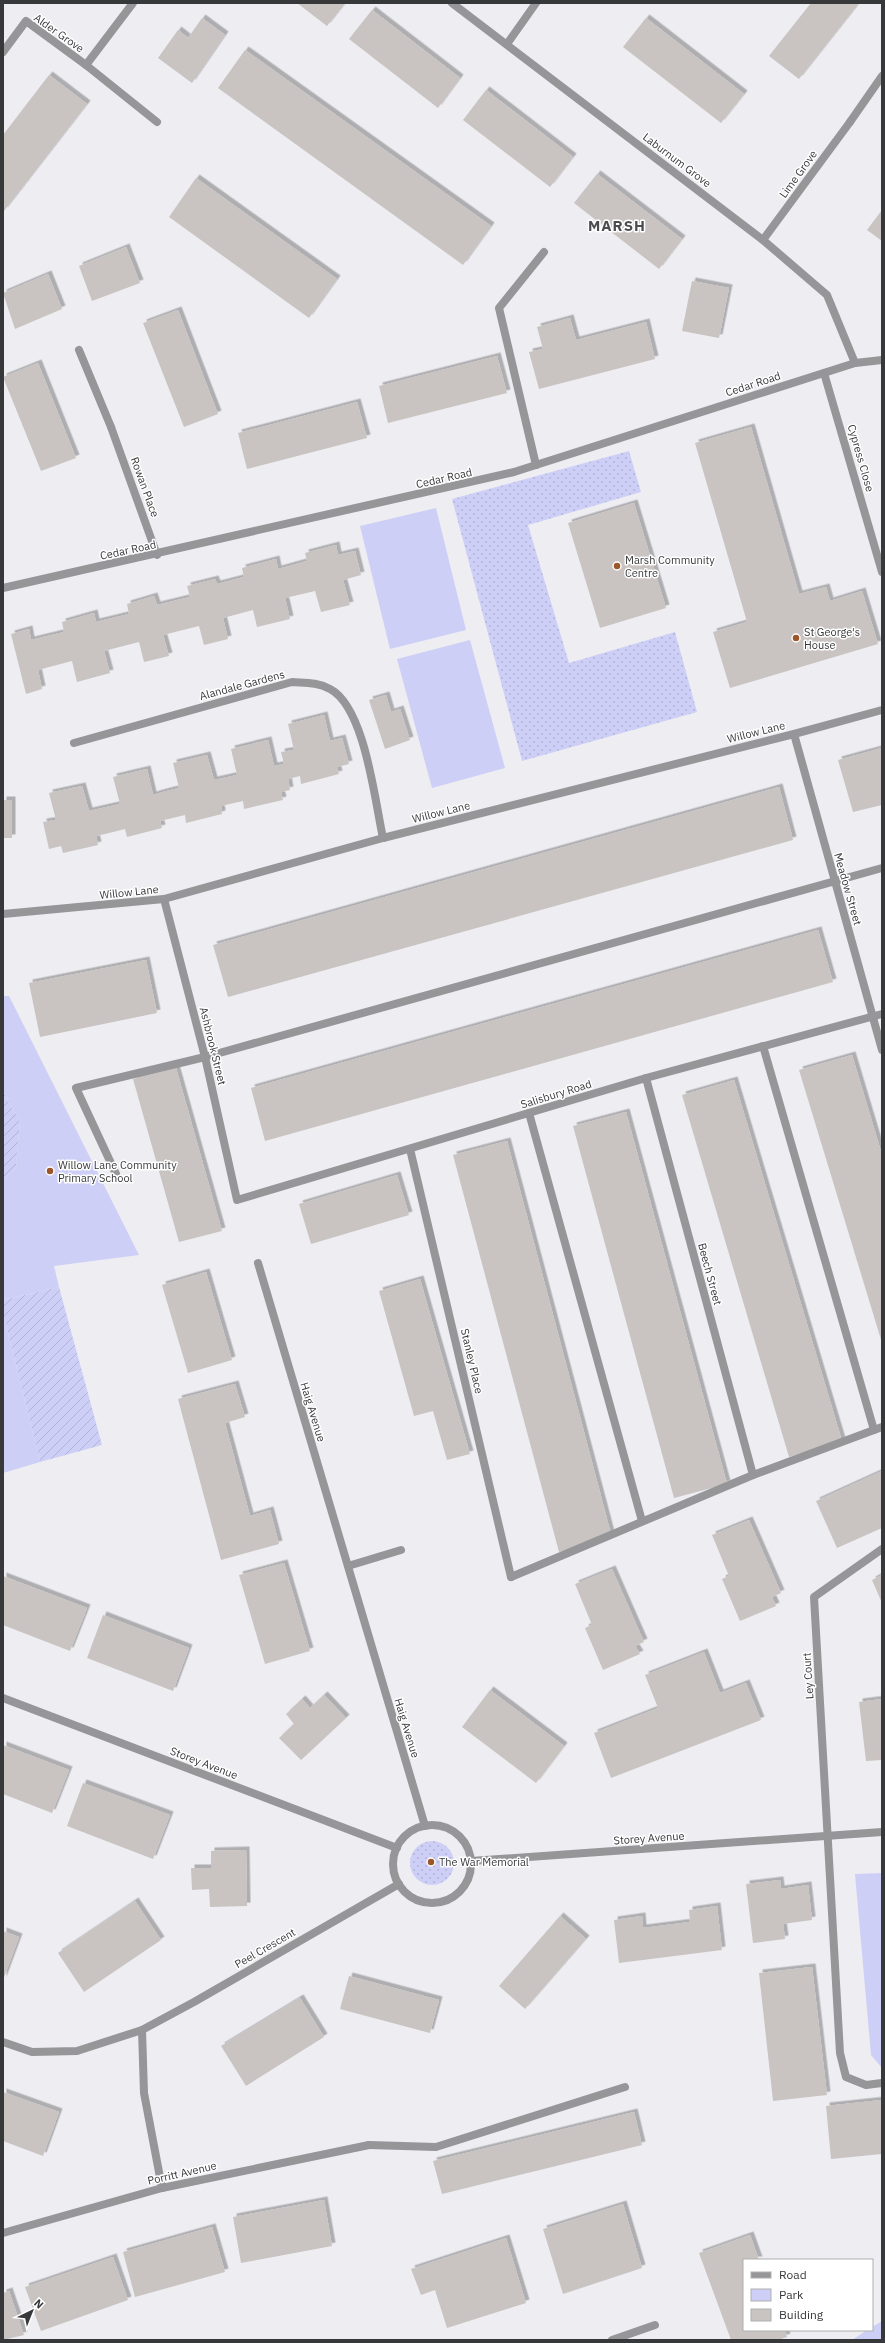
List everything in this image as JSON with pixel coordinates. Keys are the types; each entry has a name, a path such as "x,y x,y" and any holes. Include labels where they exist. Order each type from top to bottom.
{"street":[{"name":"Alder Grove","path":"3,52 26,21 86,65 133,3"},
{"name":"Laburnum Grove","path":"452,3 763,240 827,296 855,362"},
{"path":"507,44 536,3"},
{"path":"86,65 157,122"},
{"name":"Lime Grove","path":"763,240 882,76"},
{"path":"536,465 499,308 544,252"},
{"name":"Rowan Place","path":"80,350 111,426 158,555"},
{"name":"Cedar Road","path":"3,588 158,555 449,488 536,465 855,362 882,360"},
{"name":"Cypress Close","path":"824,372 882,572"},
{"name":"Alandale Gardens","path":"74,743 292,682 315,683 332,690 348,706 359,728 383,838"},
{"name":"Willow Lane","path":"3,914 164,899 383,838 794,734 882,710"},
{"name":"Meadow Street","path":"794,734 882,1050"},
{"path":"116,1174 76,1088 205,1057 834,880 882,868"},
{"name":"Ashbrook Street","path":"164,899 205,1057 237,1200"},
{"name":"Salisbury Road","path":"237,1200 410,1150 646,1078 882,1014"},
{"path":"763,1046 874,1430"},
{"name":"Beech Street","path":"646,1078 753,1475"},
{"path":"529,1113 642,1521 753,1475 882,1427"},
{"name":"Stanley Place","path":"410,1150 511,1577 642,1521"},
{"name":"Haig Avenue","path":"258,1263 425,1826"},
{"name":"Ley Court","path":"829,1837 814,1597 882,1549"},
{"path":"348,1566 402,1550"},
{"name":"Storey Avenue","path":"3,1698 397,1848"},
{"path":"425,1826 441,1826 452,1831 462,1839 468,1849 471,1862 470,1874 465,1885 457,1895 445,1901 432,1904 418,1901 407,1894 398,1884 394,1871 393,1858 397,1848 406,1835 416,1828 425,1826"},
{"name":"Storey Avenue","path":"471,1862 882,1832"},
{"path":"829,1837 840,2053 846,2077 866,2085 882,2083"},
{"name":"Peel Crescent","path":"3,2042 32,2052 77,2051 142,2030 194,2002 398,1884"},
{"path":"142,2030 144,2094 162,2188"},
{"name":"Porritt Avenue","path":"3,2233 162,2188 369,2145 436,2147 625,2086"},
{"path":"612,2340 655,2325"}],"green space":[{"path":"629,451 641,492 528,525 569,663 675,632 697,712 522,761 452,499"},
{"path":"436,508 466,630 390,649 360,526"},
{"path":"470,640 505,768 432,788 397,659"},
{"path":"3,996 9,996 139,1255 54,1266 59,1287 3,1300 3,1180 16,1168 20,1122 3,1091"},
{"path":"3,1091 20,1122 16,1168 3,1180"},
{"path":"59,1287 102,1445 40,1462 3,1313 3,1300"},
{"path":"3,1313 40,1462 3,1473"},
{"path":"432,1841 444,1845 450,1851 454,1863 450,1875 444,1881 432,1885 420,1881 414,1875 410,1863 414,1851 420,1845"},
{"path":"882,1873 882,2068 871,2055 855,1874"},
{"path":"882,2321 882,2340 852,2340 866,2331 873,2331 873,2326"}],"building":[{"path":"297,3 345,3 327,26"},
{"path":"811,3 859,3 799,79 769,56"},
{"path":"372,10 460,78 438,108 349,39"},
{"path":"202,18 225,35 192,83 158,58 178,30 188,38"},
{"path":"646,18 744,94 721,123 623,47"},
{"path":"245,50 491,226 463,265 218,88"},
{"path":"49,75 87,104 4,211 3,135"},
{"path":"486,90 573,157 550,187 463,120"},
{"path":"597,174 682,239 659,269 574,203"},
{"path":"196,178 337,279 309,318 169,217"},
{"path":"882,210 882,241 867,230"},
{"path":"126,247 140,283 92,301 79,266"},
{"path":"48,274 62,309 15,329 3,293"},
{"path":"692,281 729,288 719,338 682,331"},
{"path":"178,310 218,414 184,427 143,323"},
{"path":"570,318 576,340 646,322 655,359 539,389 529,352 543,349 537,327"},
{"path":"497,356 507,393 388,423 379,386"},
{"path":"38,363 76,458 41,471 3,377"},
{"path":"357,402 367,438 247,469 238,433"},
{"path":"751,427 799,594 826,587 830,601 862,591 878,644 730,688 713,632 747,622 695,443"},
{"name":"Marsh Community Centre","path":"634,503 666,608 600,628 568,523"},
{"path":"336,545 338,555 355,551 361,575 343,580 350,605 321,612 315,591 285,598 290,619 257,627 253,610 223,618 228,639 204,645 199,626 163,635 169,656 144,662 139,642 104,651 110,673 77,682 72,661 38,670 42,689 26,694 11,634 29,629 31,640 64,632 62,622 94,613 96,622 129,614 127,604 154,596 157,605 190,597 187,586 215,579 217,584 244,577 242,568 276,559 278,569 307,561 305,553"},
{"path":"386,695 391,712 400,709 410,740 385,749 369,700"},
{"path":"324,715 330,741 342,738 349,764 337,767 339,774 301,784 300,776 288,779 290,790 281,792 283,800 244,809 243,801 221,806 222,814 186,823 185,815 160,821 162,828 127,837 125,829 96,836 98,845 63,853 61,846 49,849 43,822 56,820 49,793 82,786 89,811 120,804 113,777 147,769 153,795 179,788 173,763 207,755 214,780 237,775 231,749 268,740 274,766 284,764 281,752 294,750 288,724"},
{"path":"882,748 882,805 853,812 838,760"},
{"path":"779,787 793,840 228,997 213,945"},
{"path":"3,800 12,800 12,838 3,838"},
{"path":"818,930 833,982 265,1141 251,1088"},
{"path":"146,960 157,1013 40,1037 29,983"},
{"path":"852,1055 882,1155 882,1343 799,1070"},
{"path":"176,1068 222,1231 179,1242 133,1079"},
{"path":"734,1080 842,1441 789,1457 682,1095"},
{"path":"626,1112 727,1484 674,1498 573,1126"},
{"path":"507,1141 612,1538 559,1552 453,1155"},
{"path":"397,1175 409,1215 311,1244 299,1204"},
{"path":"206,1272 232,1360 188,1373 162,1285"},
{"path":"420,1279 470,1454 447,1460 433,1411 414,1416 379,1291"},
{"path":"235,1384 245,1417 225,1423 250,1516 270,1510 279,1544 221,1560 178,1399"},
{"path":"882,1471 882,1528 837,1548 816,1501"},
{"path":"749,1520 781,1593 772,1597 776,1606 740,1621 722,1579 729,1576 712,1535"},
{"path":"284,1563 310,1651 265,1664 239,1575"},
{"path":"612,1569 644,1642 635,1646 640,1654 603,1670 585,1628 592,1625 575,1584"},
{"path":"882,1575 882,1603 872,1580"},
{"path":"3,1576 87,1608 70,1651 3,1625"},
{"path":"103,1615 189,1648 173,1691 87,1658"},
{"path":"704,1652 720,1693 746,1683 761,1720 611,1778 594,1733 658,1708 645,1675"},
{"path":"490,1690 564,1746 536,1783 462,1727"},
{"path":"324,1695 346,1718 301,1760 279,1738 294,1724 286,1714 302,1699 310,1708"},
{"path":"882,1699 882,1760 866,1761 859,1702"},
{"path":"3,1745 69,1770 52,1813 3,1794"},
{"path":"83,1783 170,1815 153,1859 67,1826"},
{"path":"246,1850 247,1906 210,1907 209,1889 192,1890 191,1868 211,1868 211,1851"},
{"path":"780,1880 781,1889 808,1885 812,1920 783,1924 785,1939 753,1943 746,1884"},
{"path":"135,1901 161,1940 84,1992 58,1953"},
{"path":"717,1906 722,1950 619,1963 614,1920 642,1916 643,1928 690,1922 689,1910"},
{"path":"560,1916 586,1939 525,2009 499,1986"},
{"path":"3,1931 19,1937 3,1980"},
{"path":"812,1967 827,2095 773,2101 759,1973"},
{"path":"349,1976 439,2000 430,2033 340,2009"},
{"path":"300,1998 324,2037 246,2086 221,2046"},
{"path":"3,2092 59,2112 43,2156 3,2141"},
{"path":"882,2100 882,2154 831,2159 826,2106"},
{"path":"634,2112 642,2145 442,2194 433,2161"},
{"path":"324,2200 332,2246 241,2263 233,2217"},
{"path":"623,2204 642,2268 563,2294 543,2229"},
{"path":"212,2227 225,2272 135,2297 123,2252"},
{"path":"750,2235 759,2259 743,2259 743,2331 785,2331 787,2337 778,2340 731,2340 699,2253"},
{"path":"506,2238 526,2303 447,2328 435,2290 421,2295 411,2269"},
{"path":"113,2257 128,2300 41,2331 25,2287"},
{"path":"9,2291 24,2335 3,2340 3,2293"}],"place":[{"name":"Marsh Community Centre","path":"617,566"},
{"name":"St George's House","path":"796,638"},
{"name":"Willow Lane Community Primary School","path":"50,1171"},
{"name":"The War Memorial","path":"431,1862"}],"district":[{"name":"MARSH","path":"617,226"}]}
